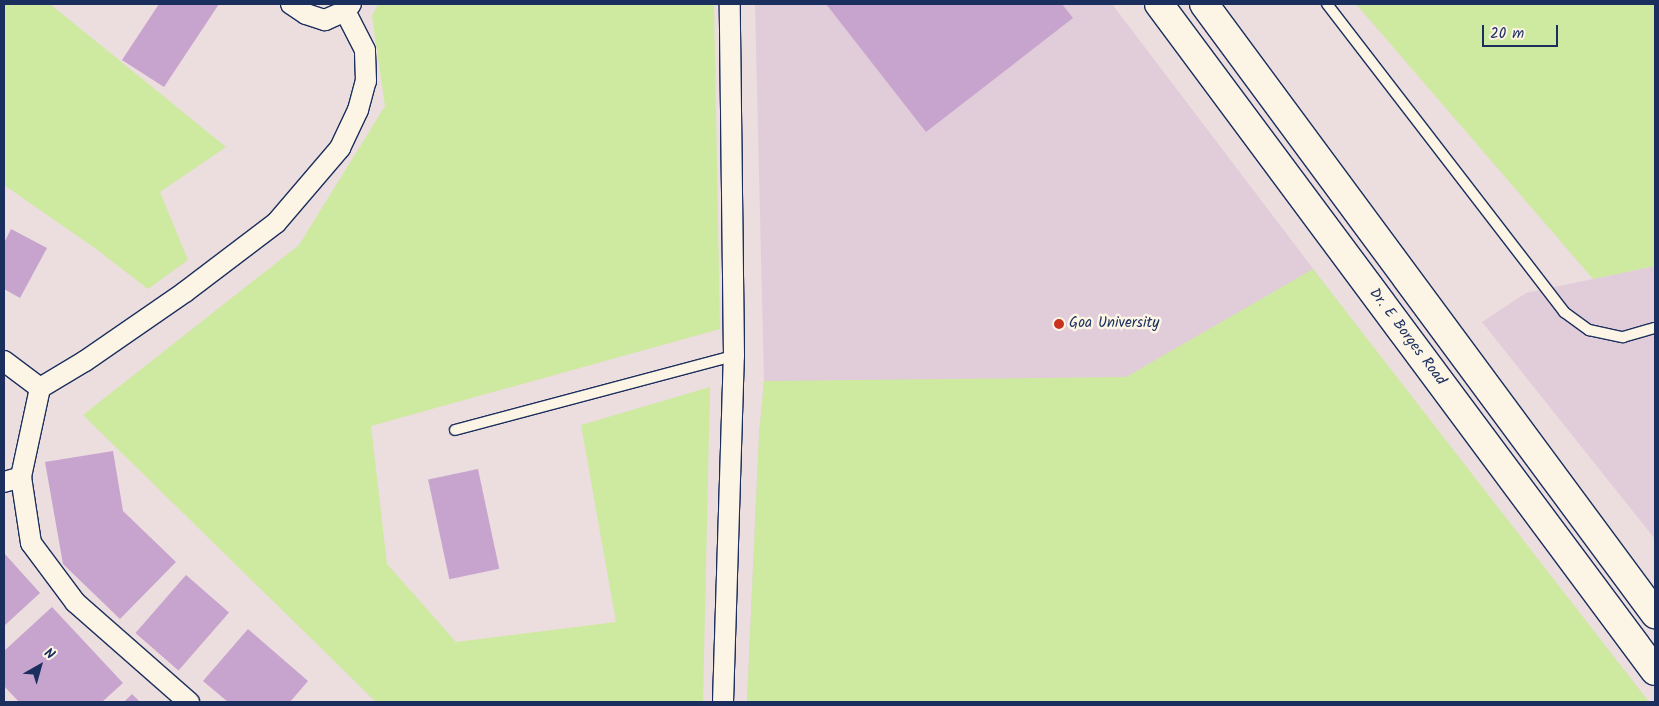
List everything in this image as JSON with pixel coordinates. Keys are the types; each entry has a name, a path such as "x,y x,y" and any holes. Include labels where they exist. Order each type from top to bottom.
{"main road":[{"name":"Dr. E Borges Road","path":"1159,4 1655,672"},
{"path":"1204,4 1655,614"}],"street":[{"path":"189,702 75,602 32,543 12,479 40,388 85,361 185,292 276,222 340,148 358,110 366,81 365,50 348,8 325,20 306,14 291,4"},
{"path":"723,702 734,356 730,4"},
{"path":"4,361 40,388"}],"lane":[{"path":"1327,4 1564,312 1589,330 1623,337 1655,328"},
{"path":"455,430 734,356"}],"shaded area":[{"name":"Goa University","path":"755,4 1112,4 1396,378 1649,702 747,702 759,435 764,381"},
{"path":"1655,266 1655,539 1482,322 1526,293"}],"green space":[{"path":"4,4 50,4 226,147 160,192 188,260 148,289 96,249 4,185"},
{"path":"378,4 714,4 720,329 371,426 387,564 456,642 616,622 581,425 710,387 703,702 376,702 83,415 299,245 385,106 372,16"},
{"path":"1356,4 1655,4 1655,266 1593,279"},
{"name":"Goa University","path":"1313,269 1649,702 747,702 759,435 764,381 1126,377"}],"building":[{"path":"159,4 219,4 164,87 122,60"},
{"path":"826,4 1062,4 1073,18 926,132"},
{"path":"11,229 47,248 20,298 4,289 4,243"},
{"path":"113,451 123,511 176,562 120,619 63,564 45,462"},
{"path":"478,469 499,569 449,579 428,480"},
{"path":"4,553 40,593 4,626"},
{"path":"186,575 229,612 179,671 135,633"},
{"path":"52,607 123,683 102,702 19,702 4,686 4,651"},
{"path":"248,629 308,681 290,702 228,702 203,681"},
{"path":"132,694 140,702 124,702"}],"place":[{"name":"Goa University","path":"1059,324"}]}
